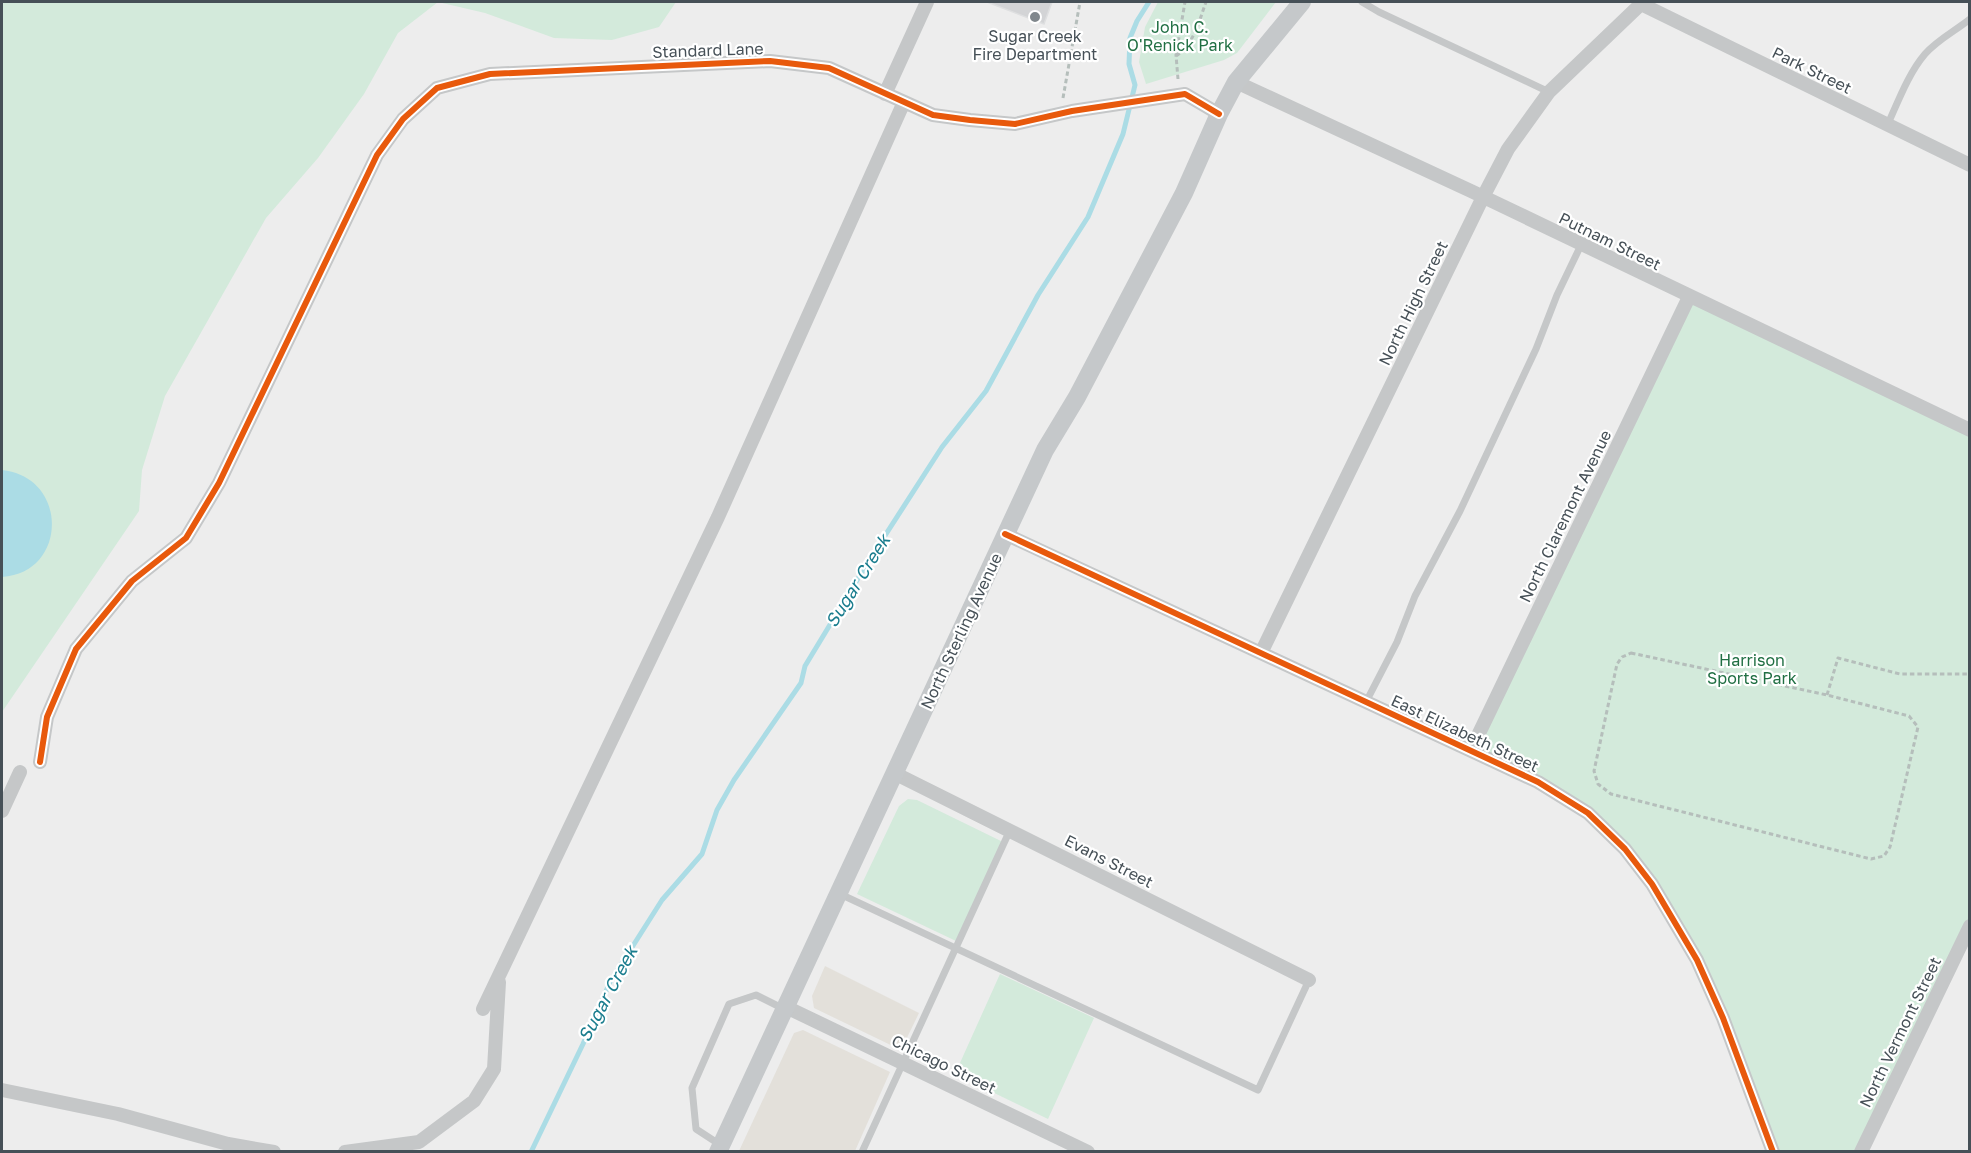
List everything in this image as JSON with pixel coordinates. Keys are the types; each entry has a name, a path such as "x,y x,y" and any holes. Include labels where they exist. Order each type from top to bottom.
{"main road":[{"name":"North Sterling Avenue","path":"720,1148 1045,450 1077,397 1184,193 1219,114 1236,82 1302,2"}],"street":[{"path":"885,94 927,2"},
{"name":"North High Street","path":"1262,653 1483,197 1509,149 1549,92 1642,3"},
{"name":"Park Street","path":"1642,3 1970,165"},
{"name":"Standard Lane","path":"40,762 47,717 76,649 132,581 186,538 219,483 377,155 403,119 437,88 490,74 770,61 829,68 933,115 1015,124 1072,111 1185,94 1219,114"},
{"name":"Putnam Street","path":"1236,82 1483,197 1970,430"},
{"path":"483,1009 718,517 904,102"},
{"name":"North Claremont Avenue","path":"1471,750 1689,297"},
{"name":"East Elizabeth Street","path":"1005,534 1538,782 1588,813 1625,849 1652,884 1697,960 1773,1152"},
{"path":"2,811 20,772"},
{"name":"Evans Street","path":"894,773 1309,980"},
{"name":"North Vermont Street","path":"1861,1152 1970,926"},
{"path":"345,1152 419,1142 474,1101 494,1069 499,975"},
{"name":"Chicago Street","path":"785,1008 1088,1152"},
{"path":"2,1090 117,1114 228,1144 274,1152"}],"lane":[{"path":"1362,2 1549,92"},
{"path":"1887,126 1907,83 1923,56 1936,43 1970,19"},
{"path":"1366,702 1397,642 1415,596 1460,511 1536,350 1557,295 1581,245"},
{"path":"862,1152 1010,830"},
{"path":"839,894 1258,1090 1309,980"},
{"path":"720,1148 696,1130 692,1088 729,1004 756,995 785,1008"}],"path":[{"path":"1063,98 1080,2"},
{"path":"1178,79 1176,56 1185,2"},
{"path":"1176,56 1187,47 1192,39 1206,2"},
{"path":"1631,653 1827,695 1909,716 1918,727 1890,847 1884,856 1871,859 1611,794 1598,784 1594,771 1617,664 1622,657 1631,653"},
{"path":"1827,695 1838,658 1900,674 1970,674"}],"shaded area":[{"path":"825,966 919,1013 901,1050 814,1008 812,996"},
{"path":"803,1030 890,1072 855,1151 739,1151 794,1033"}],"green space":[{"path":"2,2 438,2 398,33 364,94 318,158 266,218 165,396 142,470 139,511 2,712"},
{"path":"438,2 676,2 659,27 612,40 554,38 485,13"},
{"name":"John C. O'Renick Park","path":"1158,2 1276,2 1237,53 1224,60 1146,84 1139,62 1145,27"},
{"name":"Harrison Sports Park","path":"1689,297 1969,431 1969,925 1861,1151 1773,1151 1723,1018 1652,884 1588,813 1471,750"},
{"path":"908,799 917,800 1003,842 956,941 857,894 899,806"},
{"path":"1000,974 1094,1018 1048,1119 955,1074"}],"water":[{"path":"2,470 24,476 40,489 49,506 52,525 49,543 39,560 24,572 2,577"}],"building":[{"name":"Sugar Creek Fire Department","path":"987,2 1052,2 1044,24"}],"waterway":[{"name":"Sugar Creek","path":"531,1152 610,982 662,900 702,854 717,810 734,780 801,683 805,666 942,447 986,391 1038,295 1088,217 1123,134 1135,85 1129,64 1130,38 1149,2"}],"cycle path":[{"path":"40,762 47,717 76,649 132,581 186,538 219,483 377,155 403,119 437,88 490,74 770,61 829,68 933,115 970,120 1015,124 1072,111 1185,94 1219,114"},
{"path":"1005,534 1538,782 1588,813 1625,849 1652,884 1697,960 1723,1018 1773,1152"}],"place":[{"name":"Sugar Creek Fire Department","path":"1035,17"}]}
